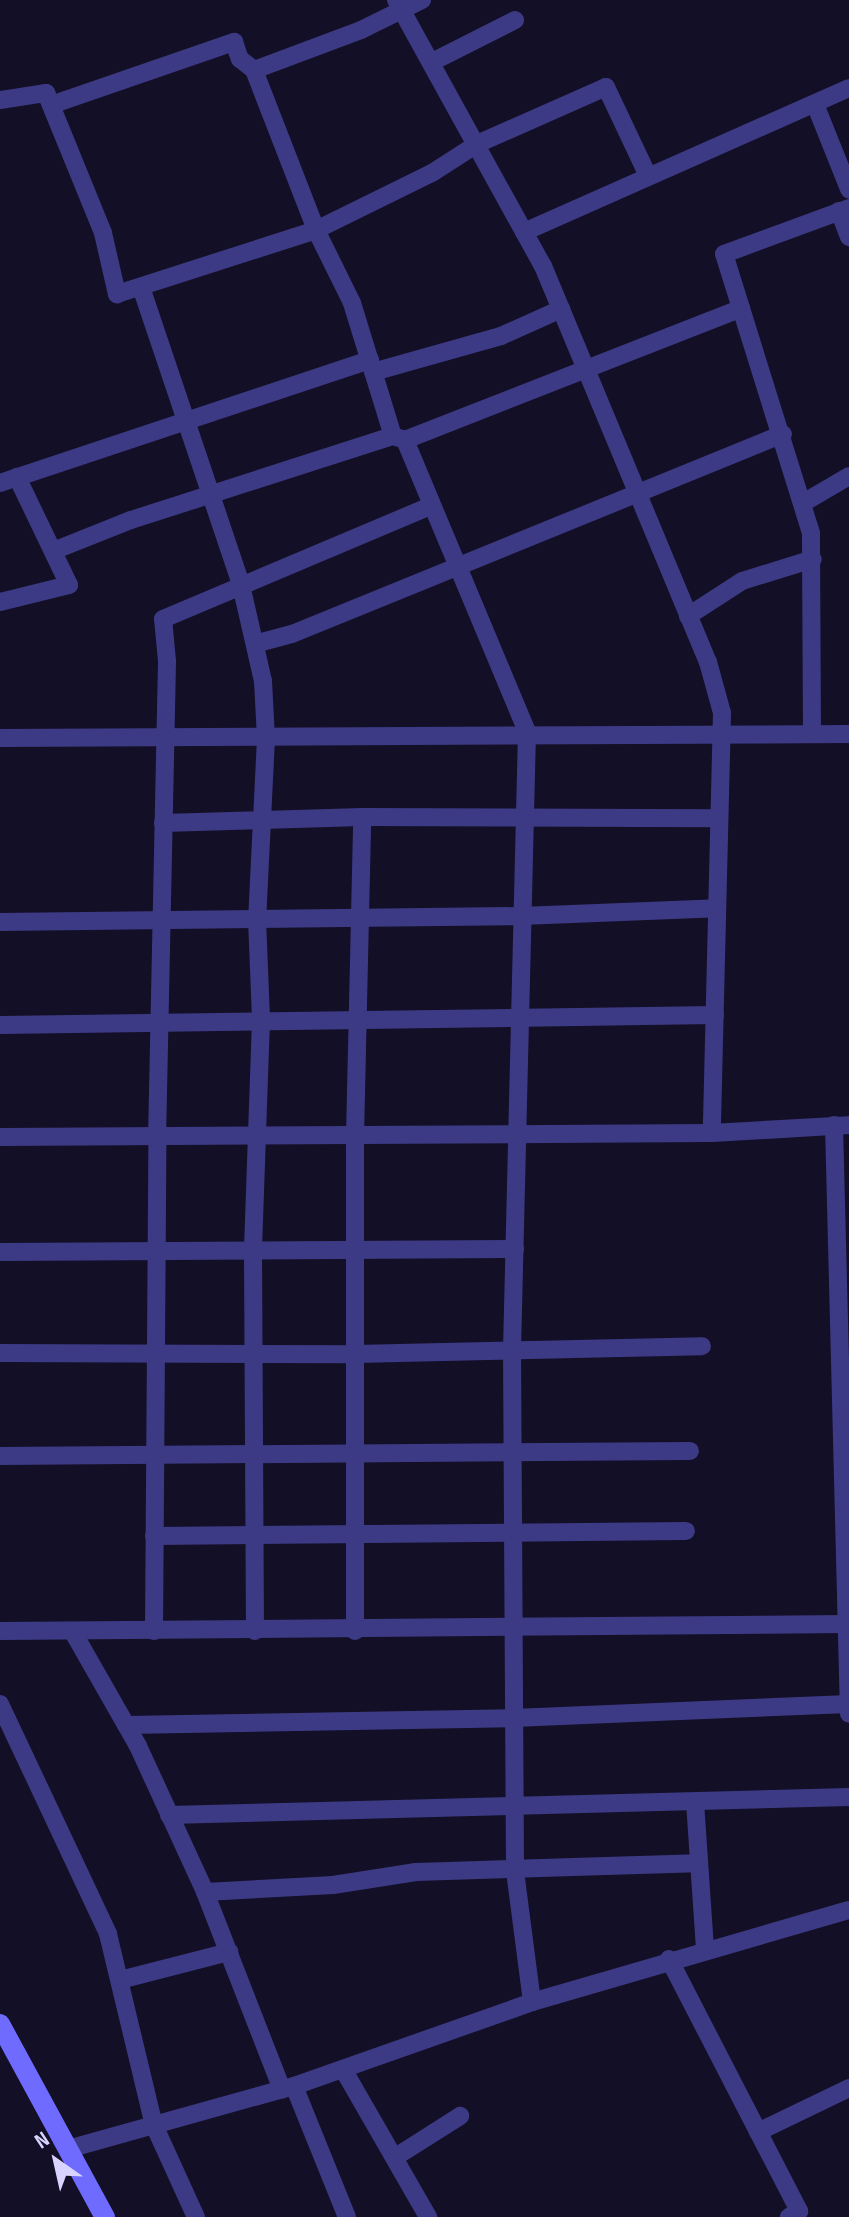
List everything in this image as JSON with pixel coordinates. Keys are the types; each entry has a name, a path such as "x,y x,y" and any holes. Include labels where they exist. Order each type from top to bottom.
{"street":[{"path":"254,70 361,30 398,5 422,0"},
{"path":"398,5 477,144 561,309 708,662 722,713 717,818 712,1133"},
{"path":"432,62 515,20"},
{"path":"51,105 234,42 240,59 254,70 316,230 352,303 371,366 399,438 527,732 512,1349 515,1871 532,2002"},
{"path":"0,100 46,93 103,233 117,294 142,290 316,230 432,173 477,144 606,87 648,176"},
{"path":"524,232 849,88"},
{"path":"815,104 849,189"},
{"path":"812,734 813,559 803,503 724,254 846,222"},
{"path":"142,290 258,643 266,738 257,919 261,1020 253,1252 257,1353 255,1631"},
{"path":"53,551 131,520 399,438 741,308"},
{"path":"0,602 69,585 53,551 9,480 371,366 501,336 561,309"},
{"path":"258,643 292,634 635,490 783,434"},
{"path":"803,503 849,476"},
{"path":"154,1631 157,1140 166,739 163,619 431,506"},
{"path":"688,616 742,581 813,559"},
{"path":"0,738 266,738 527,732 849,734"},
{"path":"163,823 362,817 717,818"},
{"path":"355,1631 355,1137 362,817"},
{"path":"0,922 521,916 717,908"},
{"path":"0,1025 357,1017 715,1015"},
{"path":"0,1137 157,1140 712,1133 841,1125 849,1708 126,1725"},
{"path":"0,1252 157,1255 515,1249"},
{"path":"0,1353 355,1354 702,1346"},
{"path":"0,1456 690,1451"},
{"path":"154,1536 255,1538 513,1531 686,1531"},
{"path":"0,1617 0,1631 73,1632 846,1624"},
{"path":"73,1632 126,1725 169,1815 347,2217"},
{"path":"0,1704 108,1934 154,2125 196,2217"},
{"path":"169,1815 849,1797"},
{"path":"695,1802 696,1863 705,1948"},
{"path":"205,1892 333,1885 416,1872 696,1863"},
{"path":"68,2149 288,2088 532,2002 705,1948 849,1910"},
{"path":"120,1980 229,1952"},
{"path":"669,1959 797,2215"},
{"path":"0,2024 7,2053 68,2149 105,2217"},
{"path":"343,2069 397,2156 428,2217"},
{"path":"758,2132 849,2088"},
{"path":"397,2156 460,2116"}]}
